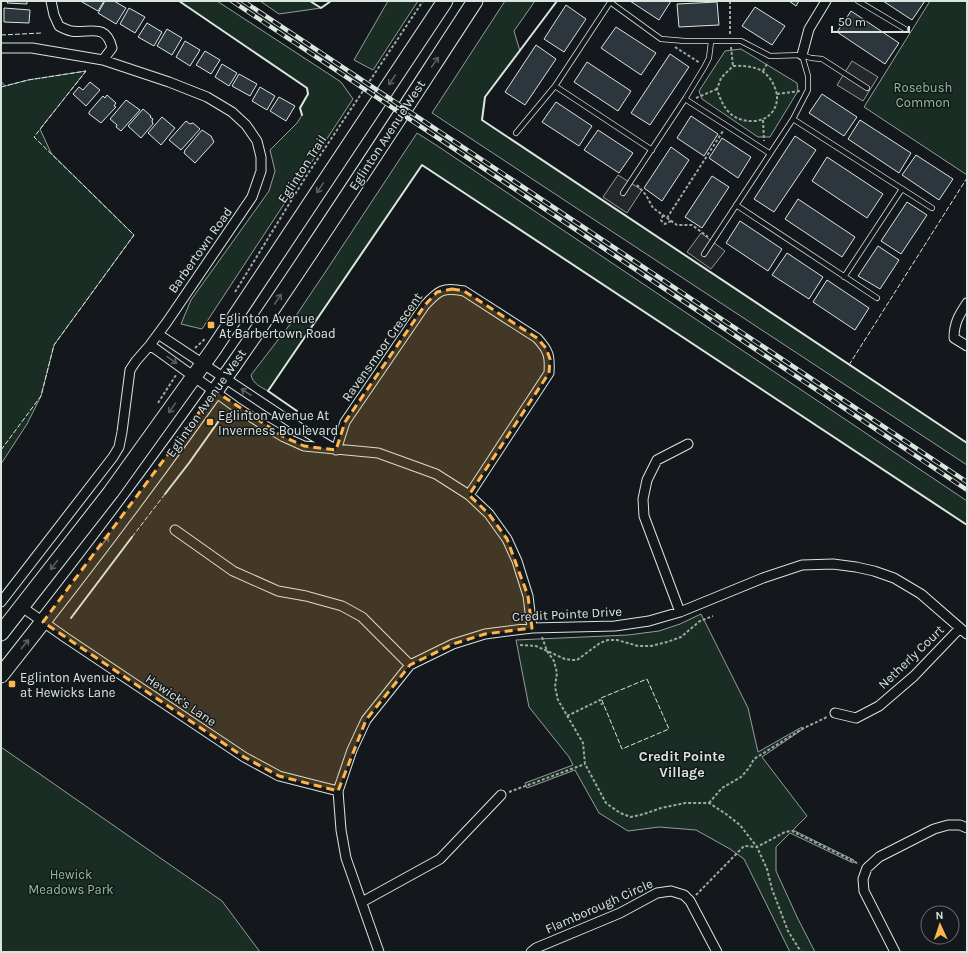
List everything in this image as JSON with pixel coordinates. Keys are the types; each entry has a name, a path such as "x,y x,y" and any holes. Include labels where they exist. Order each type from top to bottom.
{"main road":[{"name":"Eglinton Avenue West","path":"1,633 111,492 199,370 445,1"},
{"name":"Eglinton Avenue West","path":"1,675 145,488 215,391 293,278 475,1"}],"street":[{"path":"51,1 54,15 59,26 71,31 99,31 110,39 112,48 103,60"},
{"path":"802,55 809,29 826,1"},
{"name":"Barbertown Road","path":"1,48 32,48 103,60 169,82 207,97 232,112 246,125 257,141 261,157 261,171 252,197 158,334 136,360 130,370 119,447 1,602"},
{"name":"Ravensmoor Crescent","path":"336,450 344,422 425,305 437,292 452,289 464,291 537,338 546,348 550,359 549,373 469,495"},
{"path":"967,303 960,313 954,327 954,338 967,346"},
{"path":"158,334 199,370 215,391 284,437 304,446 378,453 436,474 469,495 489,514 507,539 517,561 528,596 532,628"},
{"path":"150,345 199,370 224,378 336,450"},
{"path":"680,612 644,516 643,499 647,480 657,460 688,444"},
{"path":"175,530 233,571 278,591 306,596 342,606 362,617 410,665"},
{"name":"Credit Pointe Drive","path":"379,952 345,851 341,830 338,790 352,750 366,720 410,665 459,642 485,634 532,628 615,626 649,621 680,612 773,574 802,566 833,564 874,571 894,578 920,594 964,631"},
{"name":"Hewick's Lane","path":"22,607 244,757 279,776 338,790"},
{"name":"Netherly Court","path":"835,713 856,718 878,706 964,631"},
{"path":"362,902 440,859 501,795"},
{"path":"895,952 864,891 863,879 868,868 879,857 934,829 948,825 960,825 967,828"},
{"name":"Flamborough Circle","path":"531,952 536,948 620,913 657,893 671,891 684,895 690,901"},
{"path":"690,901 717,952"}],"lane":[{"path":"858,1 905,29"},
{"path":"516,133 555,86 610,2 661,39 669,41 741,41 770,56 802,55 822,59 867,88"},
{"path":"623,193 685,100 705,66 709,58 711,42"},
{"path":"704,254 793,119 808,90 808,76 802,55"},
{"path":"555,86 652,150"},
{"path":"685,100 769,154"},
{"path":"793,119 932,208"},
{"path":"844,277 902,189"},
{"path":"736,205 877,298"}],"path":[{"name":"Eglinton Trail","path":"233,297 307,176 423,1"},
{"path":"669,41 678,50 705,66"},
{"path":"733,66 744,66 763,71 773,80 777,94 778,102 773,112 763,120 746,121 733,116 720,100 717,89 721,78 728,70 733,66"},
{"path":"685,100 699,97 717,89"},
{"path":"777,94 808,90"},
{"path":"763,120 763,138 769,154"},
{"path":"667,218 726,126"},
{"path":"632,179 646,195 653,208 677,225 692,225 712,240"},
{"path":"663,215 661,220 663,223 665,224 671,221"},
{"path":"196,346 208,336"},
{"path":"154,409 174,378"},
{"path":"520,645 536,646 571,660 577,660 600,643 608,640 617,640 638,646 651,646 667,642 681,637 700,621 712,616"},
{"path":"541,636 547,651 554,661 557,673 555,687 558,700 583,743 585,764 606,803 620,813 631,817 685,803 709,803 726,814 740,825 757,847 767,869 772,889 788,931 801,952"},
{"path":"567,716 600,700 602,706"},
{"path":"709,803 722,788 741,777 754,760 802,729 835,713"},
{"path":"501,795 585,764"},
{"path":"690,901 744,846 757,847 785,832 792,831 868,868"}],"highlighted area":[{"path":"452,289 464,291 537,338 546,348 550,359 549,373 469,495 489,514 507,539 528,596 532,628 485,634 453,644 410,665 366,720 338,791 279,776 244,757 43,622 215,391 284,437 304,446 336,450 345,422 425,305 437,292"}],"green space":[{"path":"179,1 217,1 341,82 353,99 202,329 181,324 191,300 269,191 275,171 270,150 297,123 302,115 300,108 308,94 307,88"},
{"path":"260,1 310,1 321,8 279,14"},
{"path":"388,1 418,1 373,70 354,60"},
{"path":"505,1 535,1 514,31 520,51 485,97 482,120 967,443 967,465 432,113"},
{"name":"Rosebush Common","path":"930,1 967,1 967,175 864,107"},
{"path":"741,49 797,83 798,91 770,137 758,137 702,99 699,91 725,51"},
{"path":"86,71 40,129 51,153 134,235 54,345 41,396 27,424 1,464 1,81 5,86 28,80"},
{"path":"417,133 967,501 967,525 422,165 268,391 258,385 251,375 291,323"},
{"path":"701,614 748,708 758,752 802,727 803,729 762,757 807,816 793,830 854,860 853,863 790,833 776,847 776,871 815,952 790,952 744,859 730,849 696,830 659,827 628,831 599,813 575,770 527,788 525,783 573,765 569,757 529,707 516,640 628,635 659,631 680,624"},
{"name":"Hewick Meadows Park","path":"1,747 222,901 260,952 1,952"}],"shaded area":[{"path":"852,61 878,77 863,101 837,85"},
{"path":"618,175 642,190 627,213 603,197"},
{"path":"701,233 725,251 711,269 687,252"}],"building":[{"path":"8,1 27,1 27,4 7,3"},
{"path":"104,1 98,11 82,2"},
{"path":"105,1 114,1 126,8 116,24 98,13"},
{"path":"630,1 671,1 659,20"},
{"path":"789,1 799,1 796,6"},
{"path":"883,1 925,1 912,20"},
{"path":"717,2 719,25 679,27 677,4"},
{"path":"566,5 586,19 564,52 544,39"},
{"path":"755,7 785,26 772,45 742,26"},
{"path":"4,8 30,10 29,23 4,22"},
{"path":"129,8 145,17 135,33 120,24"},
{"path":"851,11 899,43 885,64 837,32"},
{"path":"147,23 162,32 154,46 138,37"},
{"path":"616,27 656,53 641,75 601,48"},
{"path":"167,29 182,38 172,55 157,46"},
{"path":"185,41 200,50 190,66 176,57"},
{"path":"536,45 556,59 525,105 505,92"},
{"path":"205,51 220,60 211,74 196,65"},
{"path":"670,54 689,67 650,125 631,113"},
{"path":"587,62 631,91 618,111 574,82"},
{"path":"222,64 237,73 229,86 215,77"},
{"path":"239,74 257,84 250,96 232,86"},
{"path":"90,82 100,90 86,106 73,94 79,87 83,90"},
{"path":"260,87 275,96 267,110 252,101"},
{"path":"822,94 857,117 844,136 809,113"},
{"path":"107,95 116,103 114,106 116,107 101,123 89,114 89,112 103,96 105,98"},
{"path":"279,97 295,106 286,121 270,111"},
{"path":"126,100 140,110 121,131 110,119"},
{"path":"556,102 592,126 579,146 542,122"},
{"path":"143,109 153,119 153,124 141,138 128,126"},
{"path":"691,116 718,134 704,156 677,138"},
{"path":"162,117 175,128 161,145 148,133"},
{"path":"860,120 911,153 899,173 848,139"},
{"path":"186,121 190,124 193,123 200,129 181,150 169,140"},
{"path":"202,130 211,136 214,142 195,163 184,153"},
{"path":"598,130 633,153 619,173 584,150"},
{"path":"795,136 816,150 774,212 754,199"},
{"path":"722,138 751,157 738,178 709,158"},
{"path":"671,147 689,160 662,201 644,188"},
{"path":"916,155 953,179 939,200 902,175"},
{"path":"827,157 883,194 867,218 812,181"},
{"path":"712,176 729,187 702,228 685,217"},
{"path":"798,199 855,237 842,257 785,219"},
{"path":"907,202 927,215 901,254 881,241"},
{"path":"740,221 782,249 768,271 726,243"},
{"path":"878,246 899,260 880,289 858,276"},
{"path":"787,253 823,277 809,299 772,275"},
{"path":"827,280 869,308 855,330 813,302"}],"railway":[{"path":"232,1 967,490"},
{"path":"243,1 967,482"}],"fence":[{"path":"1,35 42,33"},
{"path":"1,87 28,80 86,71"},
{"path":"1,450 41,396 54,345 134,235 34,137 86,71"},
{"path":"849,365 967,178"},
{"path":"132,537 165,494"},
{"path":"647,679 669,729 622,749 601,698 647,679"}],"wall":[{"path":"179,1 307,88 308,94 300,108 302,115"},
{"path":"310,1 321,8 331,1"},
{"path":"557,1 485,97 482,120 967,443"},
{"path":"297,411 268,391 422,165 967,525"},
{"path":"165,494 223,415"},
{"path":"71,618 132,537"}],"place":[{"name":"Eglinton Avenue At Barbertown Road","path":"211,325"},
{"name":"Eglinton Avenue At Inverness Boulevard","path":"210,422"},
{"name":"Eglinton Avenue at Hewicks Lane","path":"12,684"}],"district":[{"name":"Credit Pointe Village","path":"682,764"}]}
